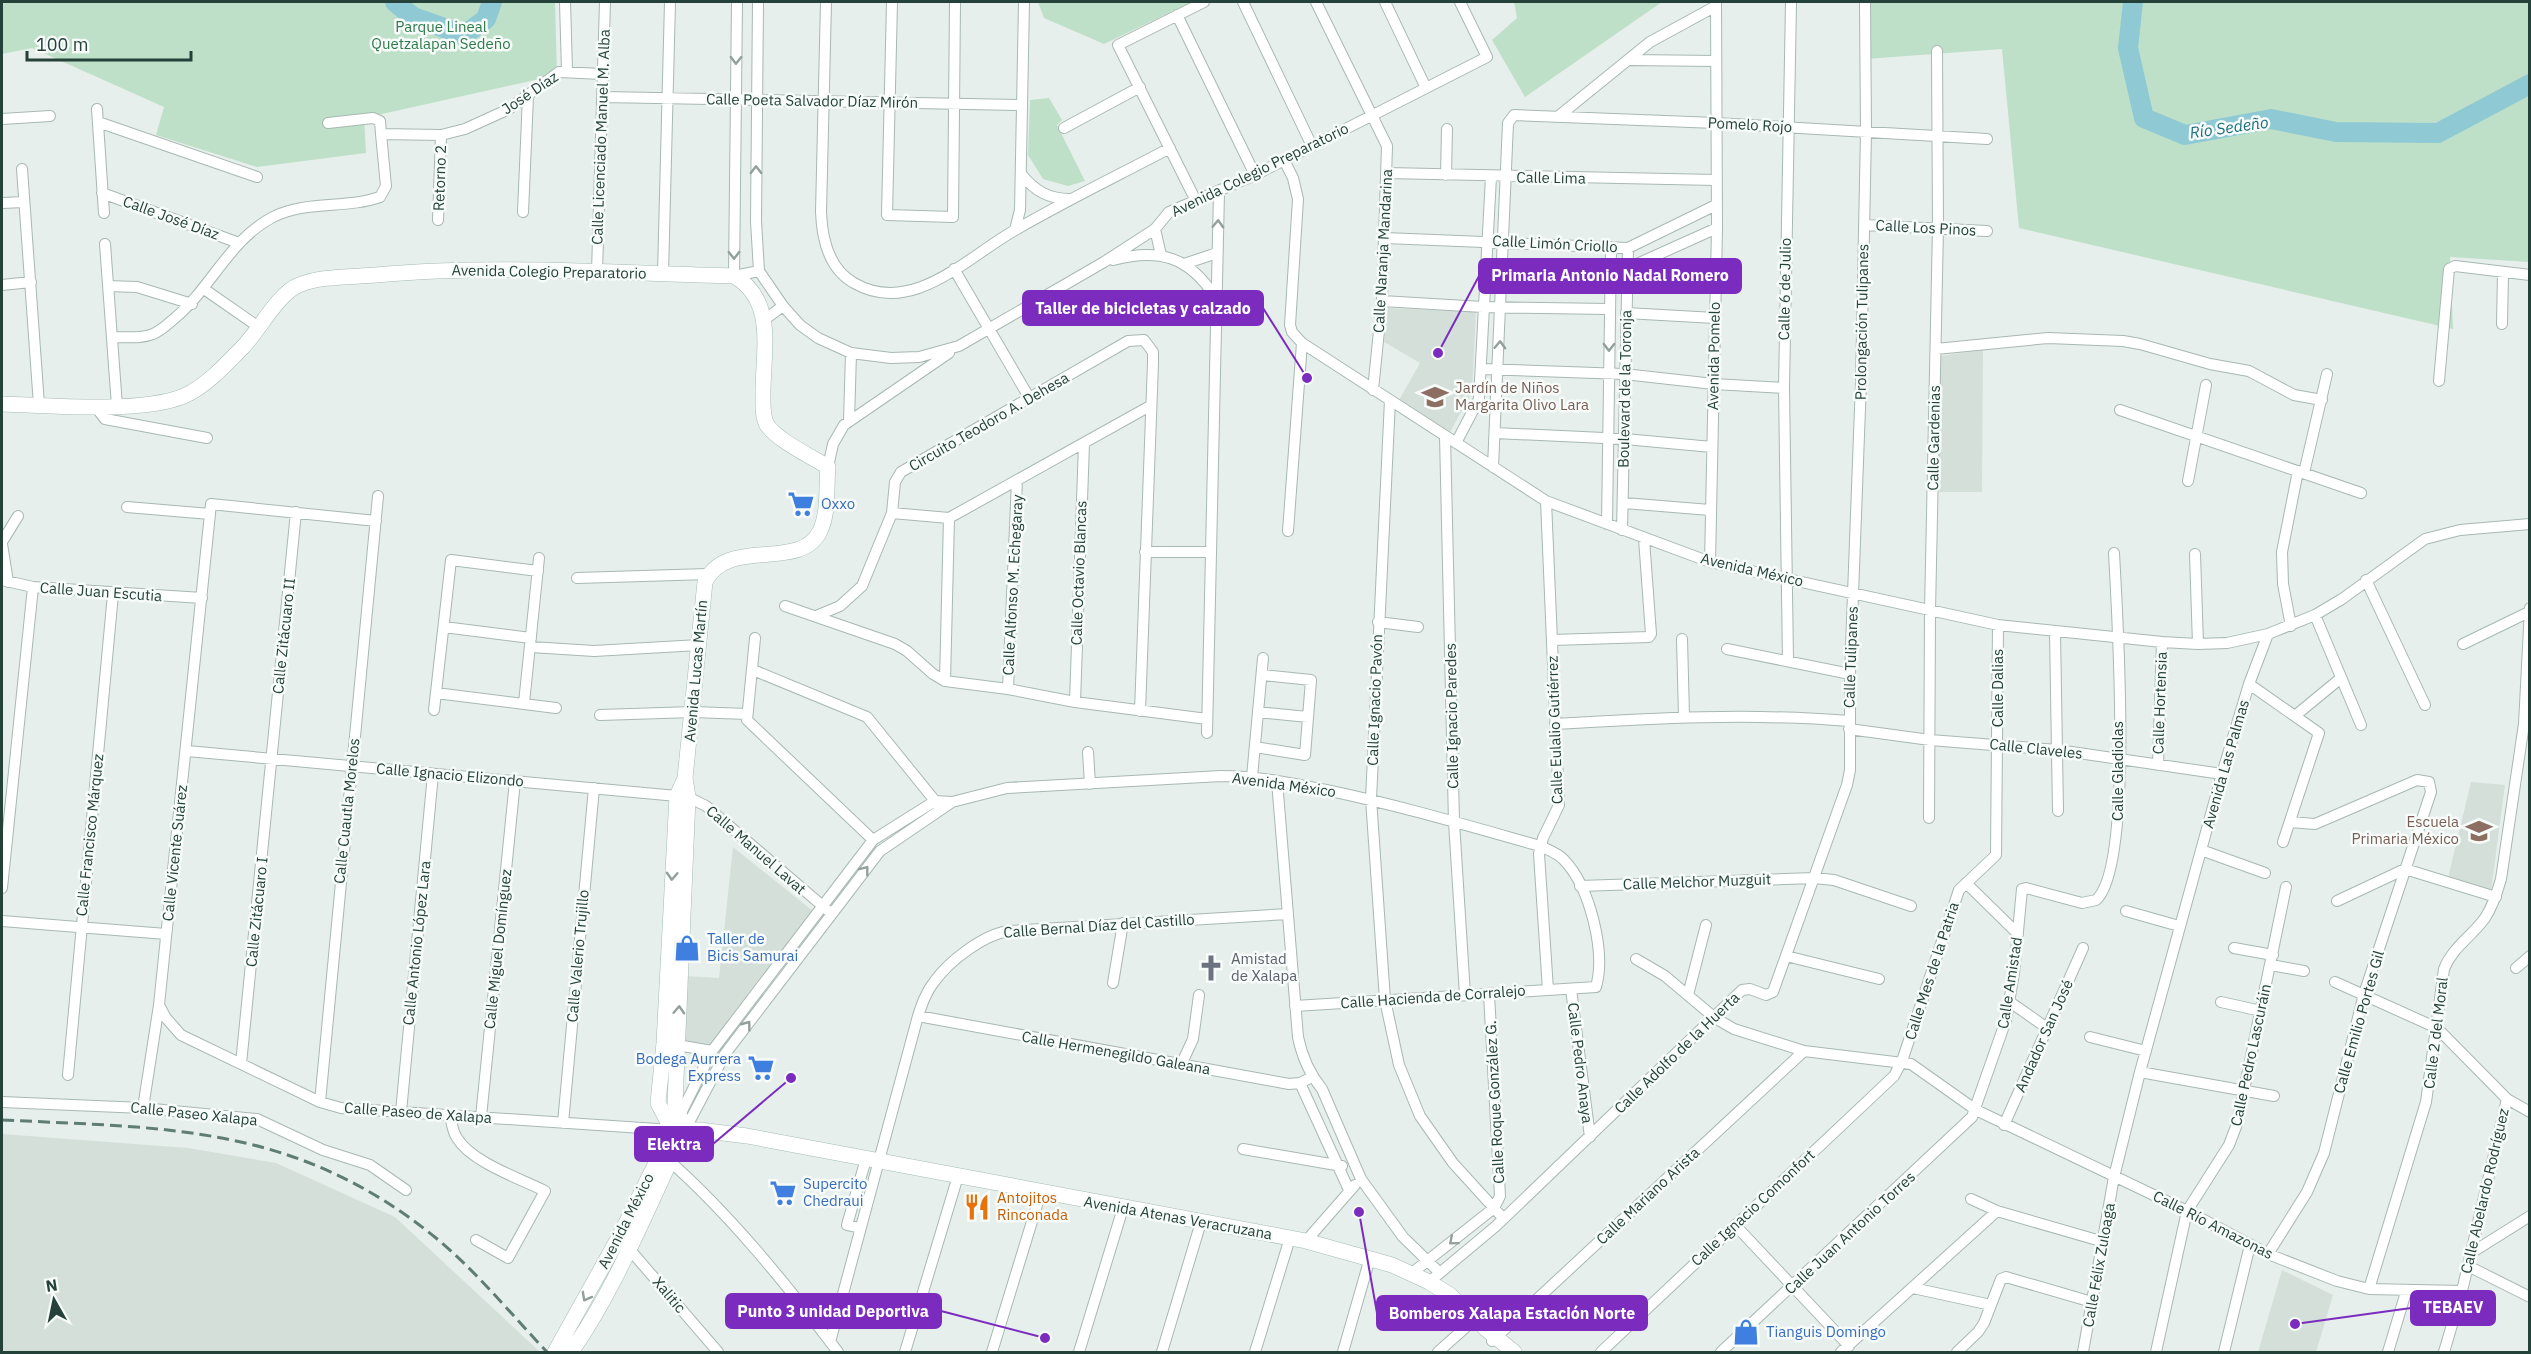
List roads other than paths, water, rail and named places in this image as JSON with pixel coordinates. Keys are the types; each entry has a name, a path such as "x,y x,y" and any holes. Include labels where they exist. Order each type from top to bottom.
{"street":[{"path":"566,2 567,71"},
{"name":"Calle Licenciado Manuel M. Alba","path":"597,272 605,2"},
{"path":"663,274 670,2"},
{"path":"577,578 708,574 726,560 793,550 813,540 820,532 828,467 774,432 765,421 763,405 764,320 761,304 755,292 734,276 737,2"},
{"path":"759,2 756,100 756,252 759,271"},
{"path":"826,2 821,219 827,252 835,266 848,280 866,290 880,294 897,294 916,290 1015,230 1170,148"},
{"path":"892,2 887,214 953,217 956,2"},
{"path":"1015,230 1020,210 1022,175 1021,105 1024,2"},
{"path":"1196,201 1118,45 1204,2"},
{"path":"1243,2 1312,146"},
{"name":"Calle Naranja Mandarina","path":"1316,2 1374,115 1387,146 1382,301 1373,390"},
{"path":"1385,2 1426,88"},
{"name":"Avenida Colegio Preparatorio","path":"828,467 836,436 849,421 960,346 1104,262 1155,229 1169,212 1255,175 1487,57 1460,2"},
{"name":"Calle 6 de Julio","path":"1788,660 1784,388 1791,2"},
{"name":"Prolongación Tulipanes","path":"1854,594 1866,132 1865,2"},
{"path":"1560,115 1650,42 1716,4"},
{"name":"Avenida Pomelo","path":"1710,562 1717,228 1716,4"},
{"path":"1177,15 1255,175"},
{"name":"Calle Gardenias","path":"1929,818 1930,611 1938,228 1937,51"},
{"path":"1630,60 1716,61"},
{"name":"José Díaz","path":"381,134 441,135 479,124 509,109 552,76 567,71 603,74"},
{"path":"1064,128 1140,87"},
{"path":"523,212 528,96"},
{"name":"Calle Poeta Salvador Díaz Mirón","path":"603,97 1021,105"},
{"path":"98,109 104,213"},
{"name":"Pomelo Rojo","path":"1506,177 1508,123 1514,115 1560,115 1987,139"},
{"path":"2,119 50,116"},
{"path":"328,123 373,118 380,121 381,134"},
{"path":"98,122 257,177"},
{"path":"1446,129 1446,175"},
{"name":"Calle José Díaz","path":"112,337 152,335 192,304 239,243 273,217 309,206 365,201 380,197 386,186 381,134"},
{"name":"Retorno 2","path":"438,220 441,135"},
{"name":"Avenida México","path":"1284,160 1293,178 1298,199 1290,326 1292,332 1302,344 1546,501 1710,562 1788,577 1854,594 1998,625 2198,644 2228,643 2268,634"},
{"path":"22,169 32,282 39,405"},
{"name":"Calle Lima","path":"1387,173 1716,180"},
{"path":"1022,175 1029,184 1049,196 1073,199"},
{"path":"1456,443 1479,399 1491,177"},
{"path":"1493,467 1506,177"},
{"path":"1207,733 1219,192"},
{"name":"Calle José Díaz","path":"102,193 239,243"},
{"path":"2,203 24,202"},
{"name":"Calle Limón Criollo","path":"1385,238 1629,248 1716,205"},
{"name":"Calle Los Pinos","path":"1864,225 1988,231"},
{"name":"Calle Limón Criollo","path":"1628,268 1717,228"},
{"path":"1155,229 1161,255"},
{"path":"105,244 117,406"},
{"name":"Boulevard de la Toronja","path":"1607,524 1611,247"},
{"name":"Boulevard de la Toronja","path":"1622,530 1625,439 1624,374 1629,248"},
{"path":"1184,264 1217,252"},
{"path":"1104,262 1125,256 1161,255 1184,264 1200,275 1215,297"},
{"path":"2439,381 2449,268 2455,266 2529,275"},
{"name":"Avenida Colegio Preparatorio","path":"2,404 117,406 168,401 188,394 206,383 260,328 291,289 312,281 472,268 734,276 759,271 783,306 800,325 818,338 851,353 891,358 919,357 960,346"},
{"path":"954,269 1030,399"},
{"path":"2502,324 2503,272"},
{"path":"2,285 32,282"},
{"path":"108,286 137,287 192,304"},
{"path":"204,289 260,328"},
{"path":"1382,301 1483,307 1609,309"},
{"path":"764,320 783,306"},
{"path":"1626,313 1715,318"},
{"path":"1936,349 2049,338 2140,344 2210,364 2249,371 2285,392 2322,400"},
{"name":"Circuito Teodoro A. Dehesa","path":"816,616 840,606 862,586 892,513 895,482 901,472 1128,341 1144,340 1153,352 1140,711"},
{"path":"1288,531 1302,344"},
{"path":"849,421 851,353"},
{"path":"1481,369 1624,374 1714,384 1784,388"},
{"path":"2291,626 2283,584 2282,552 2327,374"},
{"path":"2188,481 2206,385"},
{"name":"Calle Ignacio Pavón","path":"1390,400 1371,799 1385,1000 1399,1065 1420,1116 1453,1163 1503,1218"},
{"path":"95,406 105,419 207,438"},
{"path":"892,513 949,518 1150,406"},
{"path":"2120,410 2361,493"},
{"path":"1495,433 1625,439 1712,447"},
{"name":"Calle Ignacio Paredes","path":"1445,436 1454,822 1465,996"},
{"name":"Calle Octavio Blancas","path":"1075,702 1084,443"},
{"name":"Calle Alfonso M. Echegaray","path":"1008,689 1017,480"},
{"name":"Calle Cuautla Morelos","path":"320,1102 378,496"},
{"name":"Calle Eulalio Gutiérrez","path":"1546,501 1559,805 1540,846 1548,990"},
{"path":"1624,503 1710,510"},
{"path":"127,507 296,512 376,520"},
{"name":"Calle Vicente Suárez","path":"143,1108 159,1005 187,751 210,509"},
{"name":"Calle Zitácuaro II","path":"272,759 296,512"},
{"path":"5,581 2,543 18,516"},
{"path":"945,681 949,518"},
{"path":"2268,634 2315,615 2342,599 2425,539 2460,530 2529,524"},
{"path":"1552,640 1649,637 1651,634 1644,539"},
{"path":"1145,552 1210,552"},
{"name":"Calle Gladiolas","path":"2022,889 2026,888 2082,903 2096,900 2104,890 2115,851 2120,759 2114,553"},
{"path":"2195,554 2198,644"},
{"path":"524,703 539,558"},
{"path":"434,710 451,560 537,571"},
{"name":"Avenida Lucas Martín","path":"680,1115 675,1103 670,1044 682,797 693,712 703,592 708,574"},
{"path":"2366,580 2425,705"},
{"name":"Calle Juan Escutia","path":"5,581 33,587 113,594 202,598"},
{"path":"2,888 33,587"},
{"name":"Calle Francisco Márquez","path":"68,1075 113,594"},
{"name":"Calle Tulipanes","path":"1849,725 1854,594"},
{"path":"784,606 895,644 945,681 1008,689 1075,702 1207,719"},
{"path":"2463,644 2529,610"},
{"name":"Calle 2 del Moral","path":"2369,1289 2426,1102 2438,1028 2444,969 2447,961 2485,918 2496,897 2501,879 2524,723 2529,610"},
{"path":"2315,615 2361,725"},
{"path":"1378,622 1418,627"},
{"name":"Calle Dalias","path":"1966,883 1996,855 1998,625"},
{"path":"444,627 594,651 699,645"},
{"path":"2055,632 2058,811"},
{"name":"Avenida Las Palmas","path":"2114,1177 2179,926 2222,774 2249,684 2268,634"},
{"path":"755,638 747,714 750,725 873,840"},
{"path":"1682,639 1684,717"},
{"name":"Calle Hortensia","path":"2158,765 2162,642"},
{"path":"1727,649 1850,674"},
{"path":"1252,777 1263,658"},
{"path":"753,670 867,717 939,806"},
{"path":"1255,747 1305,755 1311,680 1262,675"},
{"path":"2296,715 2341,678"},
{"path":"2249,684 2319,732 2283,842"},
{"path":"436,693 556,708"},
{"path":"600,715 693,712 747,714"},
{"path":"1258,712 1308,717"},
{"name":"Calle Claveles","path":"1555,724 1684,717 1767,716 1849,725 1930,740 2058,750 2222,774"},
{"name":"Calle Adolfo de la Huerta","path":"1434,1277 1503,1218 1745,989 1770,995 1849,778 1849,725"},
{"name":"Calle Ignacio Elizondo","path":"187,751 682,797"},
{"path":"1088,752 1090,784"},
{"name":"Calle Zitácuaro I","path":"241,1064 272,759"},
{"name":"Calle Antonio López Lara","path":"401,1112 433,774"},
{"name":"Avenida México","path":"571,1353 583,1336 624,1242 665,1157 725,1054 827,910 873,840 939,806 998,789 1221,776 1277,780 1371,799 1540,846 1564,859 1580,886"},
{"path":"1277,780 1295,1006 1302,1055 1312,1077 1322,1089 1361,1179 1393,1224 1428,1262 1434,1277"},
{"name":"Calle Emilio Portes Gil","path":"2268,1254 2316,1174 2324,1153 2364,994 2431,792 2429,782 2423,780 2410,782 2314,824 2290,822"},
{"name":"Calle Miguel Domínguez","path":"481,1117 515,781"},
{"name":"Calle Valerio Trujillo","path":"563,1123 594,788"},
{"name":"Calle Manuel Lavat","path":"682,797 706,806 827,910"},
{"name":"Avenida México","path":"679,1130 680,1115 712,1051 827,910 880,851 939,806"},
{"path":"2201,850 2265,873"},
{"path":"2337,901 2405,869 2496,897"},
{"name":"Calle Melchor Muzguit","path":"1580,886 1814,878 1834,880 1911,906"},
{"path":"1966,883 2018,934"},
{"name":"Calle Mes de la Patria","path":"1902,1061 1959,890 1966,883"},
{"name":"Calle Hacienda de Corralejo","path":"1295,1006 1596,987 1600,972 1597,932 1580,886"},
{"name":"Calle Pedro Lascuráin","path":"2156,1353 2187,1211 2234,1135 2286,887"},
{"name":"Calle Amistad","path":"1976,1110 2001,1040 2010,1002 2022,889"},
{"path":"2126,911 2179,926"},
{"name":"Calle Bernal Díaz del Castillo","path":"830,1342 860,1228 847,1224 871,1160 927,992 948,966 994,933 1288,914"},
{"path":"2,921 166,934"},
{"path":"1113,983 1123,923"},
{"path":"1688,995 1706,925"},
{"name":"Andador San José","path":"2004,1125 2083,948"},
{"path":"2234,948 2304,971"},
{"path":"1786,956 1879,979"},
{"path":"2516,968 2529,956"},
{"path":"1636,959 1665,976 1715,1018 1734,1029 1804,1051 1902,1061"},
{"path":"2335,982 2438,1028 2507,1098 2529,1112"},
{"name":"Calle Pedro Anaya","path":"1571,989 1590,1137"},
{"path":"1181,1065 1193,1039 1199,994"},
{"name":"Calle Roque González G.","path":"1489,994 1500,1184 1500,1196 1494,1208"},
{"path":"2010,1002 2048,1029"},
{"path":"2221,1002 2261,1011"},
{"name":"Calle Paseo de Xalapa","path":"159,1005 173,1028 182,1035 320,1102 341,1108 679,1130"},
{"name":"Calle Hermenegildo Galeana","path":"918,1016 1181,1065 1290,1084 1300,1083"},
{"path":"2090,1036 2146,1051"},
{"path":"670,1044 712,1051"},
{"name":"Avenida Lucas Martín","path":"670,1044 658,1103 679,1130"},
{"name":"Calle Mariano Arista","path":"1438,1353 1489,1336 1804,1051"},
{"name":"Calle Río Amazonas","path":"1902,1061 1919,1068 1976,1110 2004,1125 2187,1211 2268,1254 2337,1281 2369,1289 2406,1292 2462,1291"},
{"name":"Calle Ignacio Comonfort","path":"1601,1353 1894,1076 1902,1061"},
{"path":"2140,1072 2274,1096"},
{"path":"1312,1077 1300,1083 1349,1190"},
{"name":"Calle Abelardo Rodríguez","path":"2444,1353 2462,1291 2507,1098"},
{"name":"Calle Paseo Xalapa","path":"2,1102 143,1108 266,1122 323,1150 370,1165 406,1190"},
{"name":"Calle Juan Antonio Torres","path":"1721,1353 1965,1125 1976,1110"},
{"path":"450,1115 453,1131 466,1149 478,1158 546,1191 508,1258 476,1240"},
{"name":"Avenida Atenas Veracruzana","path":"679,1130 747,1136 1306,1241 1370,1258 1412,1274 1434,1277 1489,1336 1514,1353"},
{"path":"1243,1149 1339,1167 1354,1163"},
{"path":"665,1157 746,1240 838,1353"},
{"path":"906,1353 958,1176"},
{"name":"Calle Félix Zuloaga","path":"2083,1353 2114,1177"},
{"path":"1306,1241 1361,1179"},
{"path":"992,1353 1041,1192"},
{"path":"1971,1199 1997,1211 2104,1242"},
{"path":"1078,1353 1123,1208"},
{"path":"1412,1274 1494,1208"},
{"path":"1735,1225 1793,1286 1845,1349 1997,1211"},
{"path":"2471,1253 2529,1216"},
{"path":"1162,1353 1201,1222"},
{"path":"1256,1353 1290,1238"},
{"name":"Avenida México","path":"555,1353 624,1242"},
{"name":"Xalitic","path":"624,1242 718,1353"},
{"path":"2224,1353 2250,1245"},
{"path":"1343,1353 1370,1258"},
{"path":"2468,1266 2529,1297"},
{"path":"1957,1353 1978,1332 2001,1279 2006,1277 2092,1302"},
{"path":"1913,1288 1991,1305"},
{"path":"2388,1353 2406,1292"}],"waterway":[{"name":"Río Sedeño","path":"395,2 413,17 464,35 486,19 492,2"},
{"name":"Río Sedeño","path":"2133,2 2128,48 2144,118 2185,135 2271,119 2336,132 2438,133 2530,84"}],"railway":[{"path":"2,1120 176,1131 230,1140 282,1153 333,1173 384,1201 436,1238 480,1279 547,1352"}],"place":[{"name":"Primaria Antonio Nadal Romero","path":"1438,353"},
{"name":"Taller de bicicletas y calzado","path":"1307,378"},
{"name":"Jardín de Niños Margarita Olivo Lara","path":"1435,397"},
{"name":"Oxxo","path":"801,504"},
{"name":"Escuela Primaria México","path":"2479,831"},
{"name":"Taller de Bicis Samurai","path":"687,948"},
{"name":"Amistad de Xalapa","path":"1211,968"},
{"name":"Bodega Aurrera Express","path":"761,1068"},
{"name":"Elektra","path":"791,1078"},
{"name":"Supercito Chedraui","path":"783,1193"},
{"name":"Antojitos Rinconada","path":"977,1207"},
{"name":"Bomberos Xalapa Estación Norte","path":"1359,1212"},
{"name":"TEBAEV","path":"2295,1324"},
{"name":"Tianguis Domingo","path":"1746,1332"},
{"name":"Punto 3 unidad Deportiva","path":"1045,1338"}],"park label":[{"name":"Parque Lineal Quetzalapan Sedeño","path":"441,36"}]}
